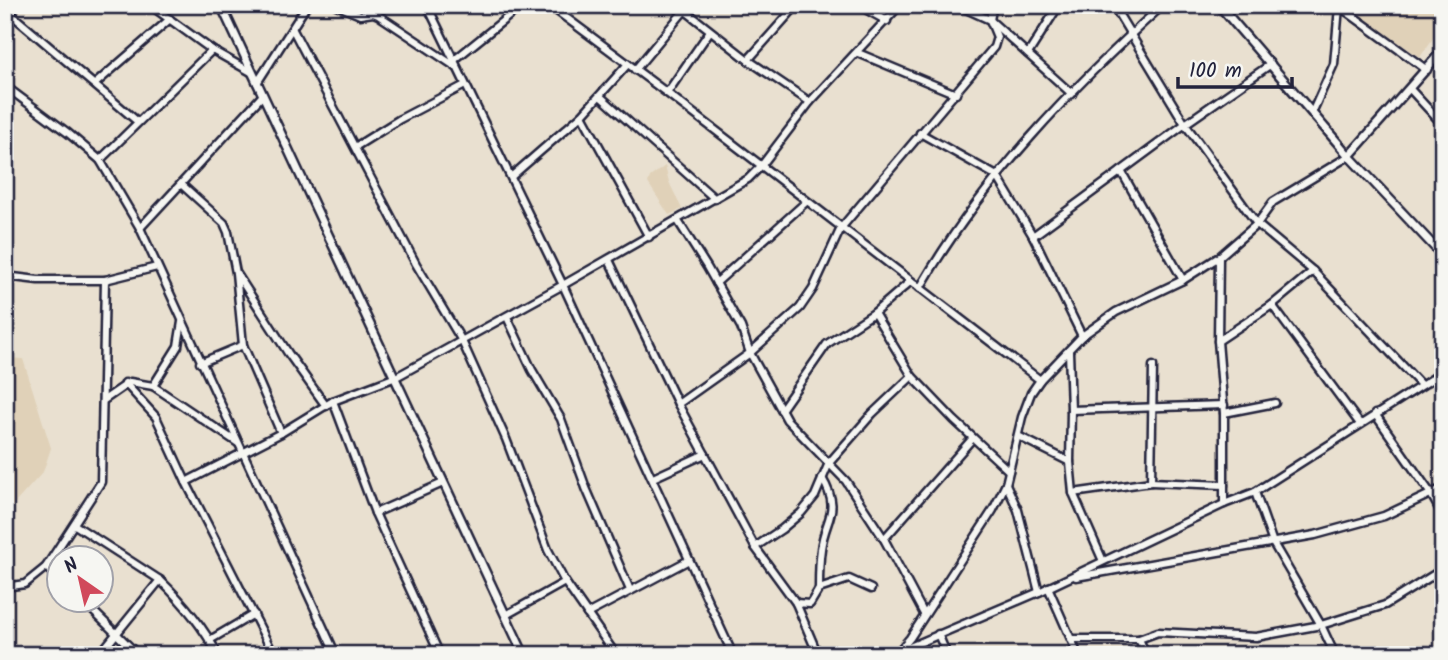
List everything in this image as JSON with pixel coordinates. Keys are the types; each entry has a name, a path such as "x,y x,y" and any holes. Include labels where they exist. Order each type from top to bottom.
{"street":[{"path":"5,21 8,11 17,5"},
{"path":"150,5 212,50 251,72"},
{"path":"222,5 524,655"},
{"path":"257,83 307,5"},
{"path":"336,5 360,15 378,15 455,64"},
{"path":"427,5 564,285 733,655"},
{"path":"455,64 519,5"},
{"path":"549,5 762,165 806,202 1040,380"},
{"path":"678,5 748,60 810,102"},
{"path":"748,60 797,5"},
{"path":"858,5 887,21"},
{"path":"186,482 244,454 333,401 396,377 609,260 748,179 762,165 810,102 900,5"},
{"path":"957,5 990,20 1072,94"},
{"path":"678,404 750,353 800,308 813,289 841,228 956,94 997,41 990,20 993,5"},
{"path":"1028,54 1059,5"},
{"path":"1113,5 1185,124 1257,224 1313,271 1421,385"},
{"path":"920,288 997,176 1130,34 1163,5"},
{"path":"1219,5 1349,156 1443,256"},
{"path":"1311,113 1334,64 1338,6"},
{"path":"1338,6 1427,70"},
{"path":"8,11 138,122"},
{"path":"635,70 684,11"},
{"path":"95,84 170,19"},
{"path":"293,30 416,264 462,341 506,439 548,550 565,582 616,655"},
{"path":"667,93 710,31"},
{"path":"100,160 212,50"},
{"path":"898,652 910,638 993,510 1006,484 1031,393 1040,380 1082,336 1116,312 1182,280 1219,257 1257,224 1265,211 1278,199 1349,156 1443,50"},
{"path":"858,53 956,94"},
{"path":"1033,236 1271,64"},
{"path":"512,176 582,115 627,65"},
{"path":"355,147 465,85"},
{"path":"5,86 100,160 140,228 336,655"},
{"path":"1410,89 1443,125"},
{"path":"140,228 262,96"},
{"path":"600,96 715,199"},
{"path":"582,115 649,237"},
{"path":"920,133 997,176 1033,236 1082,336"},
{"path":"1121,171 1182,280"},
{"path":"181,184 224,223 229,232 243,345 281,433"},
{"path":"716,283 806,202"},
{"path":"678,221 741,327 750,353 787,420 846,481 884,539 924,614"},
{"path":"1219,257 1218,341 1224,409 1224,504"},
{"path":"609,260 678,404 755,547 796,604 818,655"},
{"path":"5,276 38,280 105,280 157,267"},
{"path":"1218,341 1272,305 1313,271"},
{"path":"236,273 326,406"},
{"path":"62,544 102,482 105,280"},
{"path":"781,410 827,344 874,313 911,281"},
{"path":"1272,305 1360,424"},
{"path":"874,313 912,376 1009,471"},
{"path":"507,317 532,370 561,419 586,488 630,590"},
{"path":"153,386 178,346 182,322"},
{"path":"200,363 243,345"},
{"path":"1069,351 1070,462 1073,493 1103,561"},
{"path":"1151,482 1153,366"},
{"path":"891,655 1039,592 1224,504 1255,492 1443,372"},
{"path":"755,547 801,513 815,496 829,463 872,414 912,376"},
{"path":"104,400 125,383 134,381 153,386 240,444"},
{"path":"125,383 156,417 274,655"},
{"path":"333,401 375,513 440,655"},
{"path":"1071,410 1224,409 1275,403"},
{"path":"1375,415 1431,494 1443,516"},
{"path":"1018,436 1070,462"},
{"path":"884,539 973,438"},
{"path":"653,478 705,454"},
{"path":"796,604 810,604 819,589 821,548 832,512 832,494 822,478"},
{"path":"1073,493 1151,482 1224,485"},
{"path":"375,513 443,483"},
{"path":"1006,484 1018,510 1039,592"},
{"path":"1065,579 1315,535 1384,516 1443,488"},
{"path":"1255,492 1273,543 1321,625 1335,655"},
{"path":"75,525 160,580 210,640 218,655"},
{"path":"587,614 689,560"},
{"path":"5,587 25,584 46,567"},
{"path":"1072,639 1139,639 1158,632 1256,637 1321,625 1385,605 1443,569"},
{"path":"819,589 849,579 871,589"},
{"path":"99,655 160,580"},
{"path":"506,615 565,582"},
{"path":"1048,587 1078,655"},
{"path":"97,614 138,655"},
{"path":"210,640 254,614"},
{"path":"938,634 947,655"},
{"path":"1139,639 1146,655"}],"shaded area":[{"path":"1344,5 1443,5 1443,24 1420,57"},
{"path":"665,166 669,182 682,209 669,215 648,183 650,177"},
{"path":"5,358 23,359 51,448 43,472 5,514"}]}
